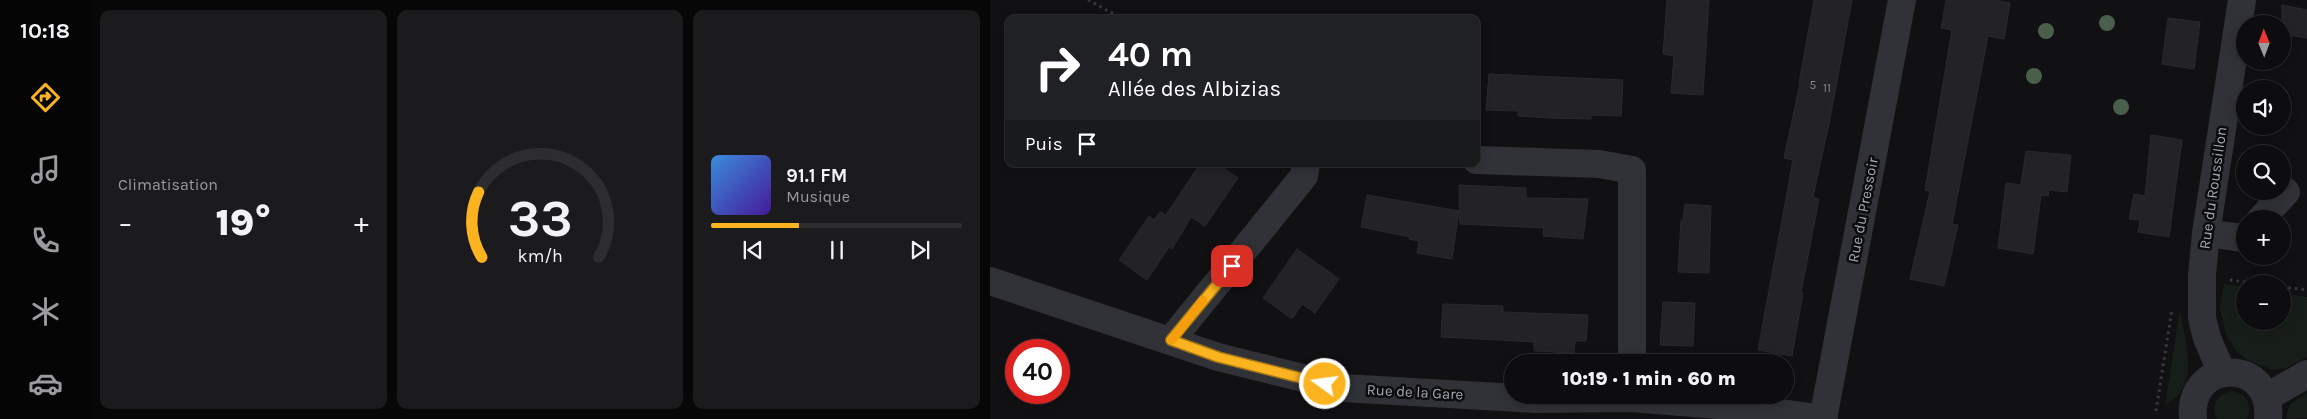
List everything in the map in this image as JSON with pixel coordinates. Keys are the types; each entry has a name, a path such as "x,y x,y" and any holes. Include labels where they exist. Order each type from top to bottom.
{"street":[{"name":"Rue du Pressoir","path":"1824,419 1902,0"},
{"name":"Rue du Roussillon","path":"2222,373 2207,338 2202,318 2202,275 2206,233 2242,0"},
{"path":"1480,160 1598,164 1632,170 1632,354"},
{"path":"1171,340 1304,176 1306,167"},
{"path":"2270,210 2279,200"},
{"path":"2206,233 2236,238"},
{"name":"Rue de la Gare","path":"990,281 1218,357 1343,388 1504,396"},
{"path":"2193,419 2192,407 2198,390 2210,377 2233,372 2244,374 2262,387 2267,408 2307,374"},
{"name":"Rue de la Gare","path":"1708,404 1730,406 1775,415 1824,419"}],"path":[{"path":"1088,0 1116,15"},
{"path":"2223,279 2236,281"},
{"path":"2291,288 2307,290"},
{"path":"2156,411 2173,301"}],"shaded area":[{"path":"2224,284 2236,286 2236,330 2291,330 2291,294 2307,297 2307,357 2286,368 2273,370 2249,361 2236,351 2226,335 2220,308"},
{"path":"2180,309 2187,349 2187,375 2184,387 2176,397 2165,405"},
{"path":"2232,391 2245,397 2250,409 2247,419 2217,419 2214,409 2216,401 2222,395"},
{"path":"2307,393 2307,418 2286,419 2289,405"}],"building":[{"path":"1667,0 1709,0 1703,95 1671,93 1674,56 1663,54"},
{"path":"1814,0 1852,0 1830,119 1813,197 1819,199 1801,293 1803,293 1792,354 1781,354 1758,350 1793,160 1784,158"},
{"path":"1946,0 1994,0 2010,3 2004,39 1988,36 1952,224 1958,225 1944,286 1910,279 1930,191 1925,190 1952,30 1941,28"},
{"path":"2282,5 2307,10 2307,38 2291,35 2291,15 2282,15"},
{"path":"2168,18 2200,22 2194,69 2162,64"},
{"path":"1489,74 1623,80 1621,116 1591,115 1591,119 1550,118 1518,116 1518,111 1486,110"},
{"path":"2151,135 2182,140 2169,237 2138,232 2140,220 2129,219 2134,194 2145,196"},
{"path":"2026,151 2071,155 2067,192 2049,190 2048,196 2041,195 2033,254 1998,248 2006,183 2021,185"},
{"path":"1198,167 1222,167 1238,178 1205,226 1191,217 1172,249 1169,247 1147,280 1119,260 1149,216 1154,220 1160,212 1166,215"},
{"path":"1459,185 1526,188 1526,198 1588,199 1583,239 1543,236 1544,228 1460,224"},
{"path":"1367,195 1459,211 1452,259 1417,253 1419,241 1409,239 1410,237 1361,227"},
{"path":"1685,204 1711,206 1709,273 1678,272 1681,220 1683,220"},
{"path":"1297,249 1339,279 1315,313 1302,304 1292,319 1263,298"},
{"path":"1663,302 1695,303 1693,346 1660,345"},
{"path":"1443,304 1503,306 1503,312 1588,315 1586,341 1575,341 1574,353 1534,351 1534,342 1441,337"}],"slow traffic":[{"path":"1172,340 1203,300"}],"route":[{"path":"1232,266 1171,340 1218,357 1325,384"}]}
